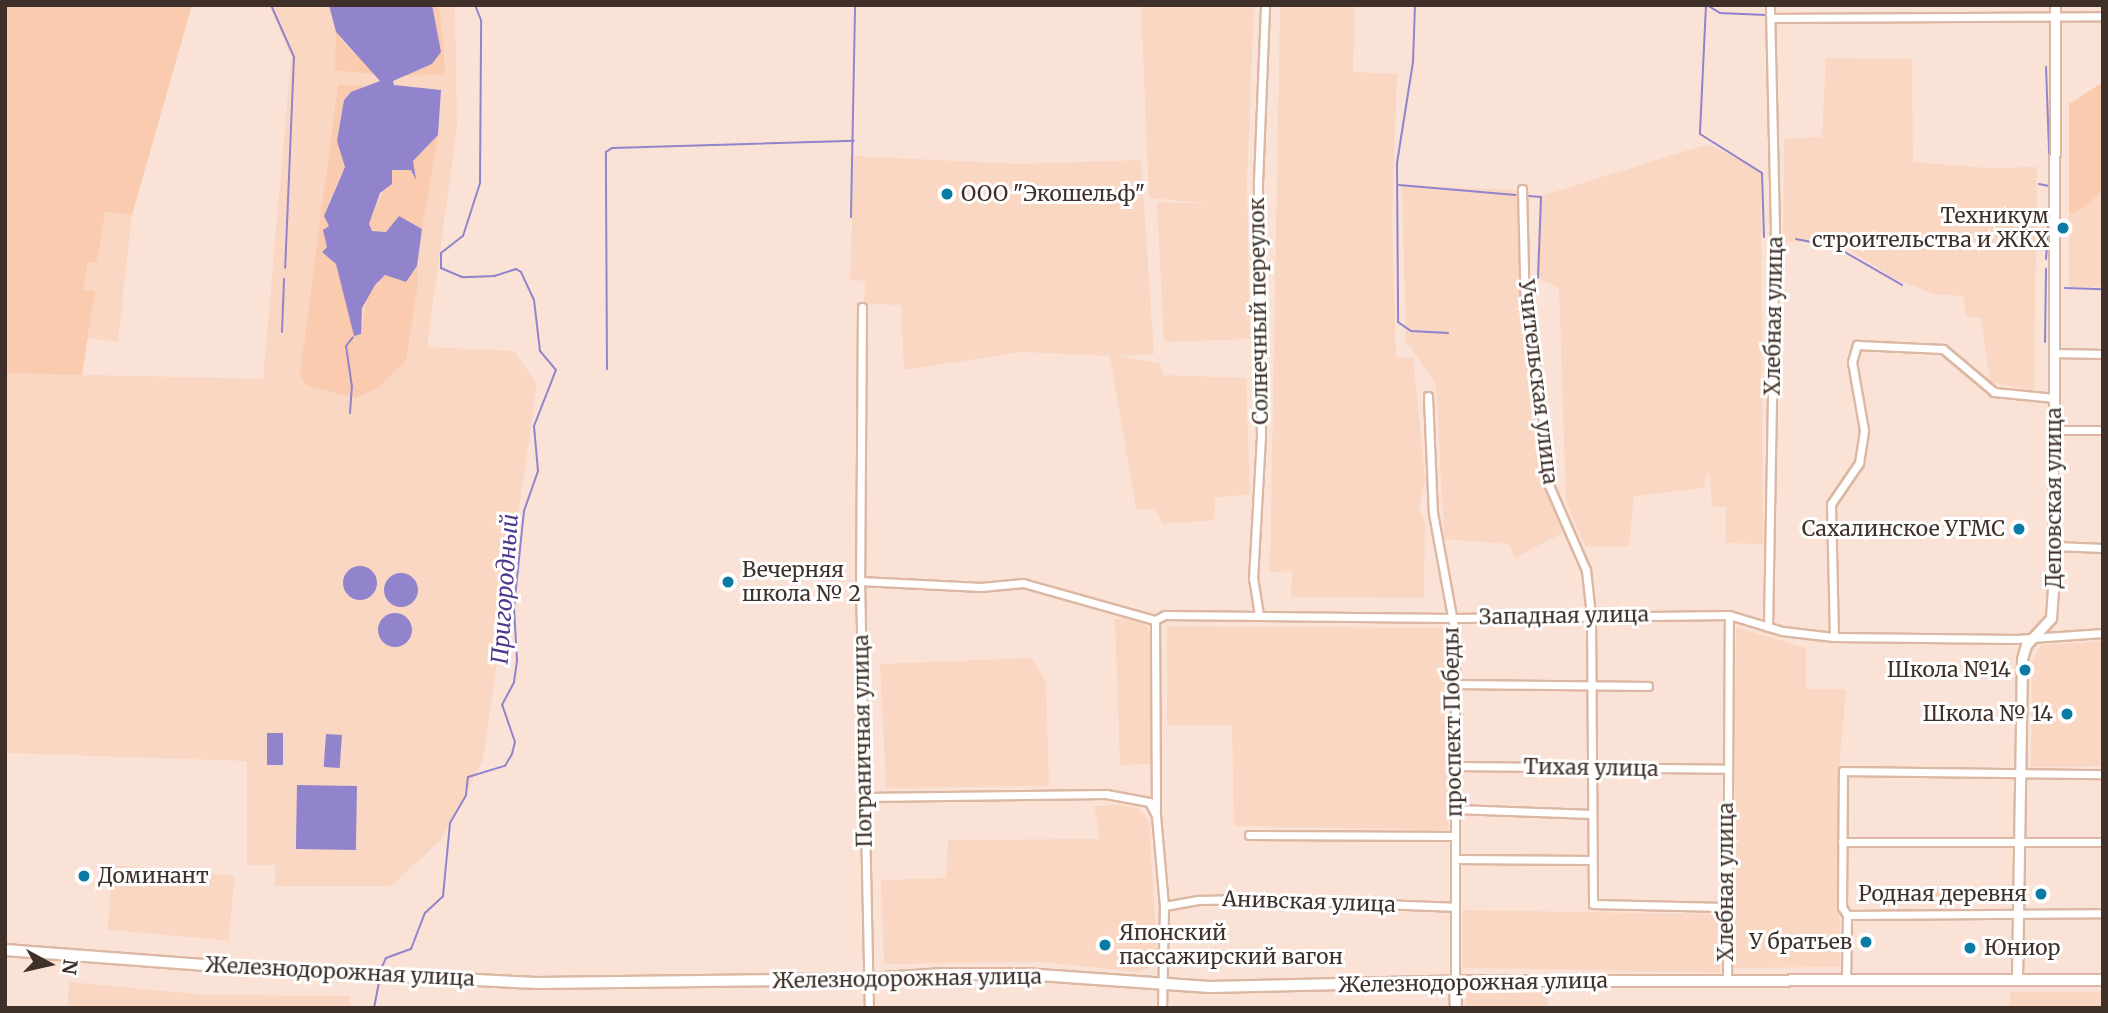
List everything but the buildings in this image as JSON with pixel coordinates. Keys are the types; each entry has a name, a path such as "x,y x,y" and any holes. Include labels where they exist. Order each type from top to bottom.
{"main road":[{"name":"Железнодорожная улица","path":"5,950 394,977 660,983 1025,974 1165,985 2103,980"},
{"name":"проспект Победы","path":"1455,982 1456,1008"}],"street":[{"name":"Солнечный переулок","path":"1259,615 1253,579 1261,437 1258,182 1265,5"},
{"name":"Хлебная улица","path":"1768,627 1775,229 1770,5"},
{"name":"Деповская улица","path":"2017,979 2017,842 2022,659 2033,637 2046,625 2053,610 2055,5"},
{"path":"1771,18 1876,9 2103,16"},
{"name":"Учительская улица","path":"1522,189 1525,310 1541,402 1548,483 1586,570 1591,615 1593,904 1724,907"},
{"name":"Пограничная улица","path":"862,307 860,581 869,1008"},
{"path":"1834,637 1831,504 1859,463 1864,430 1852,362 1857,345 1942,349 1994,392 2055,398"},
{"path":"2054,353 2103,354"},
{"name":"проспект Победы","path":"1428,396 1433,513 1453,618 1456,684 1455,982"},
{"path":"2055,430 2103,430"},
{"path":"2054,546 2103,548"},
{"name":"Западная улица","path":"860,581 981,587 1023,583 1155,620 1165,615 1453,618 1728,615 1768,627 1834,637 2033,637 2103,633"},
{"name":"Хлебная улица","path":"1727,981 1724,907 1728,615"},
{"path":"1155,620 1156,815 1164,906 1165,985 1162,1008"},
{"path":"1456,684 1648,686"},
{"name":"Тихая улица","path":"1456,766 1594,770 1726,769"},
{"path":"1846,981 1847,915 1842,907 1843,771 2103,774"},
{"path":"863,797 1107,794 1149,802 1156,815"},
{"path":"1455,809 1592,814"},
{"path":"1248,835 1454,836"},
{"path":"1842,842 2103,842"},
{"path":"1455,859 1591,860"},
{"name":"Анивская улица","path":"1164,906 1199,900 1248,899 1455,908"},
{"path":"1847,915 2103,913"}],"shaded area":[{"path":"5,5 192,5 132,215 105,212 97,262 88,262 83,289 95,291 82,375 5,373"},
{"path":"269,5 455,5 457,127 427,347 514,351 537,384 483,760 441,840 391,886 275,886 275,865 247,865 247,761 5,753 5,373 263,379 291,57"},
{"path":"329,5 432,5 441,52 432,64 393,81 394,85 441,90 438,135 413,161 416,180 411,170 392,170 392,184 380,193 369,224 372,231 386,232 399,216 422,229 417,266 406,282 385,275 375,285 362,308 361,334 354,336 336,264 322,252 327,247 323,230 329,226 324,216 345,167 337,141 344,100 351,92 380,81 336,32"},
{"path":"432,5 438,5 440,12 445,70 441,75 395,76 423,69 440,53"},
{"path":"1141,5 1254,5 1247,181 1250,339 1164,342 1157,202 1216,204 1149,198"},
{"path":"1280,5 1355,5 1353,72 1397,74 1392,220 1396,358 1413,357 1425,479 1419,508 1425,524 1424,598 1291,597 1292,571 1270,572"},
{"path":"336,32 343,43 378,75 335,70"},
{"path":"1826,58 1912,59 1913,162 1988,168 2037,167 2034,391 1990,382 1981,317 1966,317 1963,296 1934,294 1891,277 1836,241 1783,242 1784,139 1822,137"},
{"path":"2103,82 2103,190 2084,208 2069,214 2069,104"},
{"path":"338,85 365,85 344,101 337,141 345,167 329,202 327,247 322,252 336,264 354,336 363,323 367,295 385,275 406,282 417,266 418,282 406,361 376,389 355,398 306,385 300,374"},
{"path":"2069,103 2103,103 2103,287 2069,287"},
{"path":"438,135 422,229 399,216 387,232 372,230 369,224 392,170 411,170 414,177 413,161"},
{"path":"1708,144 1761,171 1763,544 1726,543 1726,507 1712,506 1709,470 1703,488 1634,496 1629,546 1585,547 1566,500 1559,288 1536,277 1541,196"},
{"path":"854,156 1020,164 1141,160 1154,354 1116,356 1160,363 1163,375 1246,378 1250,494 1215,498 1214,520 1162,524 1156,509 1136,509 1110,356 1022,352 904,370 901,305 864,304 865,281 850,280"},
{"path":"1402,186 1517,190 1543,478 1562,533 1515,558 1509,544 1444,539 1436,385 1406,341"},
{"path":"105,212 132,215 118,342 88,338 94,291 83,289 88,262 97,261"},
{"path":"360,566 372,571 377,583 372,595 360,600 348,595 343,583 348,571"},
{"path":"401,573 413,578 418,590 413,602 401,607 389,602 384,590 389,578"},
{"path":"395,613 407,618 412,630 407,642 395,647 383,642 378,630 383,618"},
{"path":"1141,618 1150,632 1153,764 1120,765 1115,619"},
{"path":"1167,626 1446,628 1448,830 1234,826 1232,725 1167,725"},
{"path":"1736,627 1806,648 1806,689 1846,689 1839,770 1840,967 1733,968"},
{"name":"Школа № 14","path":"2103,641 2103,766 2031,767 2032,663 2041,645"},
{"path":"1031,658 1046,682 1049,786 886,788 880,664"},
{"path":"267,733 283,733 283,765 267,765"},
{"path":"326,734 342,735 340,768 324,767"},
{"path":"297,785 357,786 356,850 296,849"},
{"path":"1120,805 1138,808 1149,820 1158,964 1139,972 1043,962 884,964 881,880 946,878 948,840 1100,839 1094,806"},
{"path":"113,865 235,876 229,940 107,930"},
{"path":"1929,887 1956,887 1956,902 1929,902"},
{"path":"1463,910 1721,915 1720,972 1462,968"},
{"path":"69,982 207,995 350,996 350,1008 67,1008"},
{"path":"2010,992 2103,992 2103,1008 2010,1008"},
{"path":"1466,993 1548,993 1548,1008 1466,1008"}],"waterway":[{"path":"271,5 294,57 285,268"},
{"name":"Пригородный","path":"381,969 386,958 411,949 425,913 443,896 450,823 466,795 468,777 505,766 512,754 515,742 502,705 514,682 517,660 514,608 524,511 538,471 534,426 556,370 540,351 534,300 521,272 516,269 495,276 462,277 441,268 441,253 463,236 480,183 481,20 475,5"},
{"path":"851,217 855,5"},
{"path":"1415,5 1413,62 1397,163 1398,322 1411,331 1448,333"},
{"path":"1706,5 1700,134 1762,173 1764,237"},
{"path":"1707,5 1720,13 1766,15"},
{"path":"2046,67 2050,174"},
{"path":"607,369 606,152 612,148 854,141"},
{"path":"2039,184 2049,186 2049,209"},
{"path":"1399,185 1516,195"},
{"path":"1529,196 1541,197 1538,278"},
{"path":"2046,259 2049,218"},
{"path":"1796,239 1836,247 1902,285"},
{"path":"2045,342 2046,269"},
{"path":"282,332 284,279"},
{"path":"2065,288 2103,289"},
{"path":"350,413 352,387 346,346 353,337"},
{"name":"Пригородный","path":"374,1008 380,978"}],"place":[{"name":"ООО \"Экошельф\"","path":"947,194"},
{"name":"Техникум строительства и ЖКХ","path":"2063,228"},
{"name":"Сахалинское УГМС","path":"2019,529"},
{"name":"Вечерняя школа № 2","path":"728,582"},
{"name":"Школа №14","path":"2025,670"},
{"name":"Школа № 14","path":"2067,714"},
{"name":"Доминант","path":"84,876"},
{"name":"Родная деревня","path":"2041,894"},
{"name":"У братьев","path":"1866,942"},
{"name":"Японский пассажирский вагон","path":"1105,945"},
{"name":"Юниор","path":"1970,948"}]}
